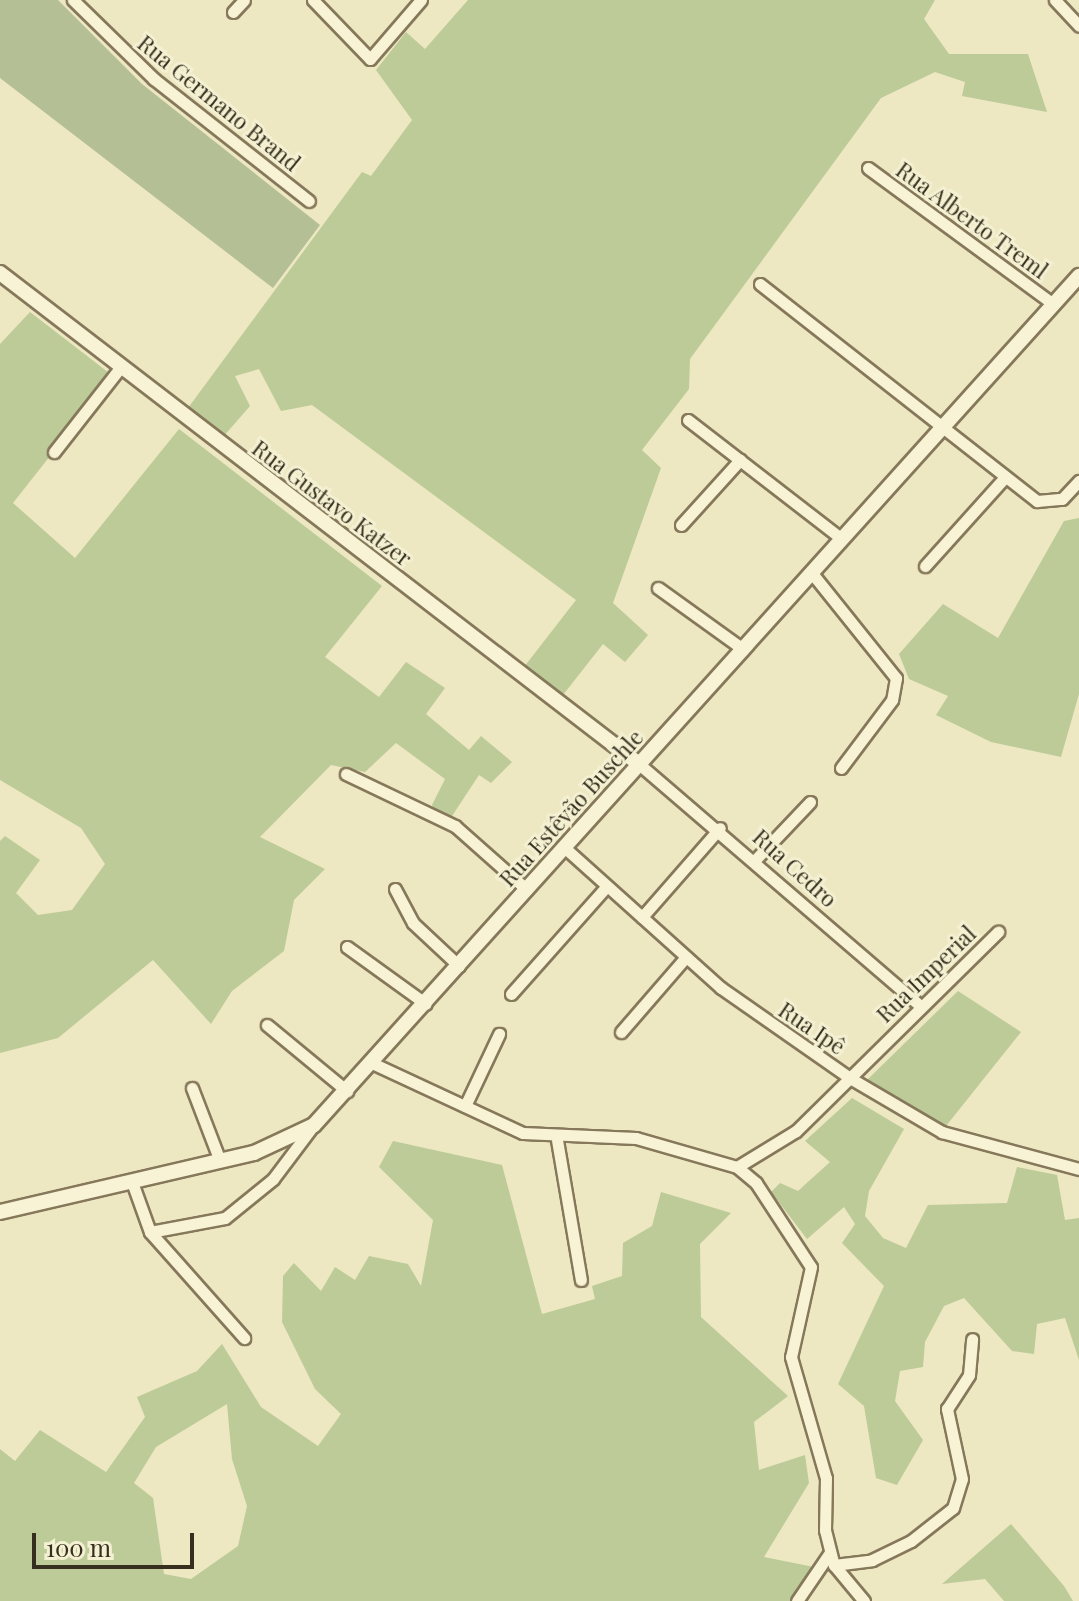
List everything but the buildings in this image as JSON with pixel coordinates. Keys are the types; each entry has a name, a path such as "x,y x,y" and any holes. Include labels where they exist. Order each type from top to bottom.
{"street":[{"name":"Rua Germano Brand","path":"73,0 162,86 309,201"},
{"path":"233,12 244,0"},
{"path":"313,0 370,59 421,0"},
{"path":"1055,0 1079,26"},
{"name":"Rua Alberto Treml","path":"868,168 1053,304"},
{"name":"Rua Gustavo Katzer","path":"0,273 119,369 639,764"},
{"name":"Rua Estêvão Buschle","path":"0,1212 283,1144 314,1125 1079,276"},
{"path":"760,284 944,425 1005,477 1045,504 1069,495 1079,481"},
{"path":"54,452 119,369"},
{"path":"688,420 842,539"},
{"path":"681,525 740,460"},
{"path":"925,566 1005,477"},
{"path":"811,572 896,678 892,700 841,768"},
{"path":"658,588 743,649"},
{"name":"Rua Cedro","path":"639,764 720,828 920,1006"},
{"path":"346,774 455,826 527,890"},
{"path":"755,860 810,802"},
{"path":"642,917 720,828"},
{"name":"Rua Ipê","path":"565,848 686,957 850,1078 942,1132 1079,1169"},
{"path":"511,994 607,886"},
{"path":"395,889 413,923 459,966"},
{"name":"Rua Imperial","path":"737,1167 771,1153 998,932"},
{"path":"347,947 426,1004"},
{"path":"621,1032 686,957"},
{"path":"267,1025 347,1091"},
{"path":"465,1106 499,1034"},
{"path":"372,1063 514,1130 557,1140 636,1138 737,1167 764,1192 811,1267 790,1348 826,1478 831,1560 864,1601"},
{"path":"192,1088 220,1161"},
{"path":"150,1232 237,1212 314,1125"},
{"path":"557,1140 581,1280"},
{"path":"132,1182 150,1232 244,1338"},
{"path":"831,1560 872,1560 911,1541 953,1508 961,1471 947,1409 969,1375 972,1339"},
{"path":"797,1601 831,1560"}],"green space":[{"path":"0,0 58,0 142,84 320,225 273,288 0,78"},
{"path":"468,0 935,0 924,19 949,54 1028,54 1047,112 962,96 965,82 935,72 881,98 690,359 689,389 642,450 661,468 613,603 648,635 625,662 603,644 563,695 524,667 576,600 312,405 281,411 259,369 235,376 250,406 223,437 188,408 362,172 371,176 412,120 376,70 406,32 425,49"},
{"path":"30,312 113,376 13,503 75,558 179,429 382,586 325,657 379,697 406,662 445,688 426,714 469,750 481,736 512,762 491,783 479,775 452,816 435,813 432,805 445,779 396,743 365,772 331,765 260,837 325,869 294,900 284,951 232,991 211,1024 153,960 58,1038 0,1053 0,841 5,836 40,860 16,893 38,915 72,910 105,864 81,828 0,780 0,344"},
{"path":"1079,518 1079,694 1061,757 991,742 936,715 948,696 909,679 899,654 943,604 998,638 1064,521"},
{"path":"958,991 1021,1032 946,1126 867,1080"},
{"path":"852,1098 904,1129 869,1191 865,1216 883,1238 906,1248 928,1205 1007,1203 1017,1167 1057,1175 1065,1220 1079,1218 1079,1360 1065,1318 1037,1324 1034,1354 1012,1351 964,1298 944,1306 925,1342 923,1367 900,1371 895,1401 923,1440 897,1485 876,1478 864,1406 838,1384 884,1286 842,1243 855,1224 844,1207 807,1239 771,1192 780,1183 798,1191 830,1162 805,1141"},
{"path":"393,1141 502,1165 542,1314 595,1299 592,1286 622,1276 623,1243 652,1226 661,1192 731,1213 700,1244 701,1317 788,1396 754,1422 759,1470 805,1455 809,1483 764,1557 819,1568 797,1601 0,1601 0,1449 15,1461 40,1430 106,1472 145,1417 137,1397 197,1371 222,1344 261,1407 318,1446 341,1414 315,1389 282,1322 283,1276 294,1263 321,1291 335,1267 355,1280 369,1256 408,1264 421,1286 433,1220 379,1167","holes":["227,1404 232,1459 247,1506 238,1546 191,1579 164,1574 153,1498 134,1483 156,1447"]},
{"path":"1011,1524 1073,1601 1004,1601 985,1579 942,1584"}]}
